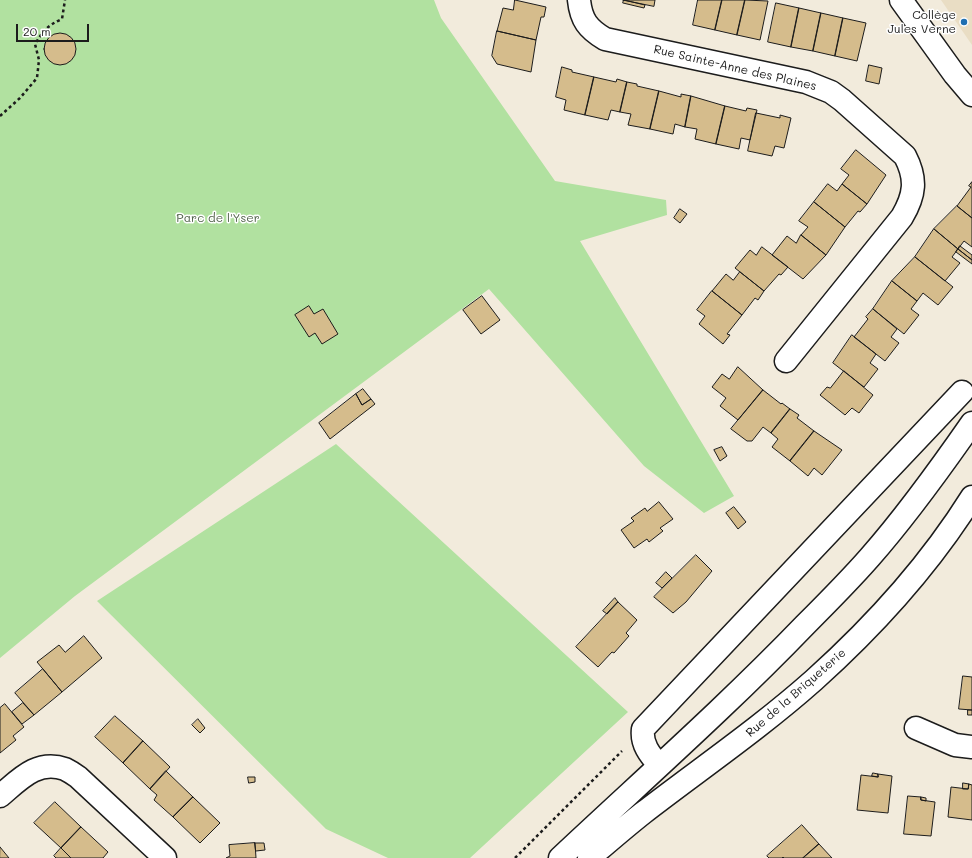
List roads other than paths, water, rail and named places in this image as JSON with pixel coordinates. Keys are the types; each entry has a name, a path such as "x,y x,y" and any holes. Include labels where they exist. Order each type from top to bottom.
{"street":[{"name":"Rue Sainte-Anne des Plaines","path":"579,0 581,12 586,24 593,32 605,40 806,82 830,92 842,100 905,156 911,168 913,179 912,194 909,206 902,217 786,361"},
{"path":"901,0 946,64 972,95"},
{"path":"614,838 627,816 656,786 659,774 659,765 649,753 645,745 643,729 962,392"},
{"path":"560,858 784,647 870,558 909,510 954,450 972,423"},
{"name":"Rue de la Briqueterie","path":"589,858 642,814 780,709 846,651 875,620 937,547 972,497"},
{"path":"916,728 955,745 972,747"},
{"path":"659,765 710,762"},
{"path":"0,796 26,774 38,767 51,766 65,769 78,777 165,858"}],"place":[{"name":"Collège Jules Verne","path":"964,22"}],"park label":[{"name":"Parc de l'Yser","path":"218,218"}]}
